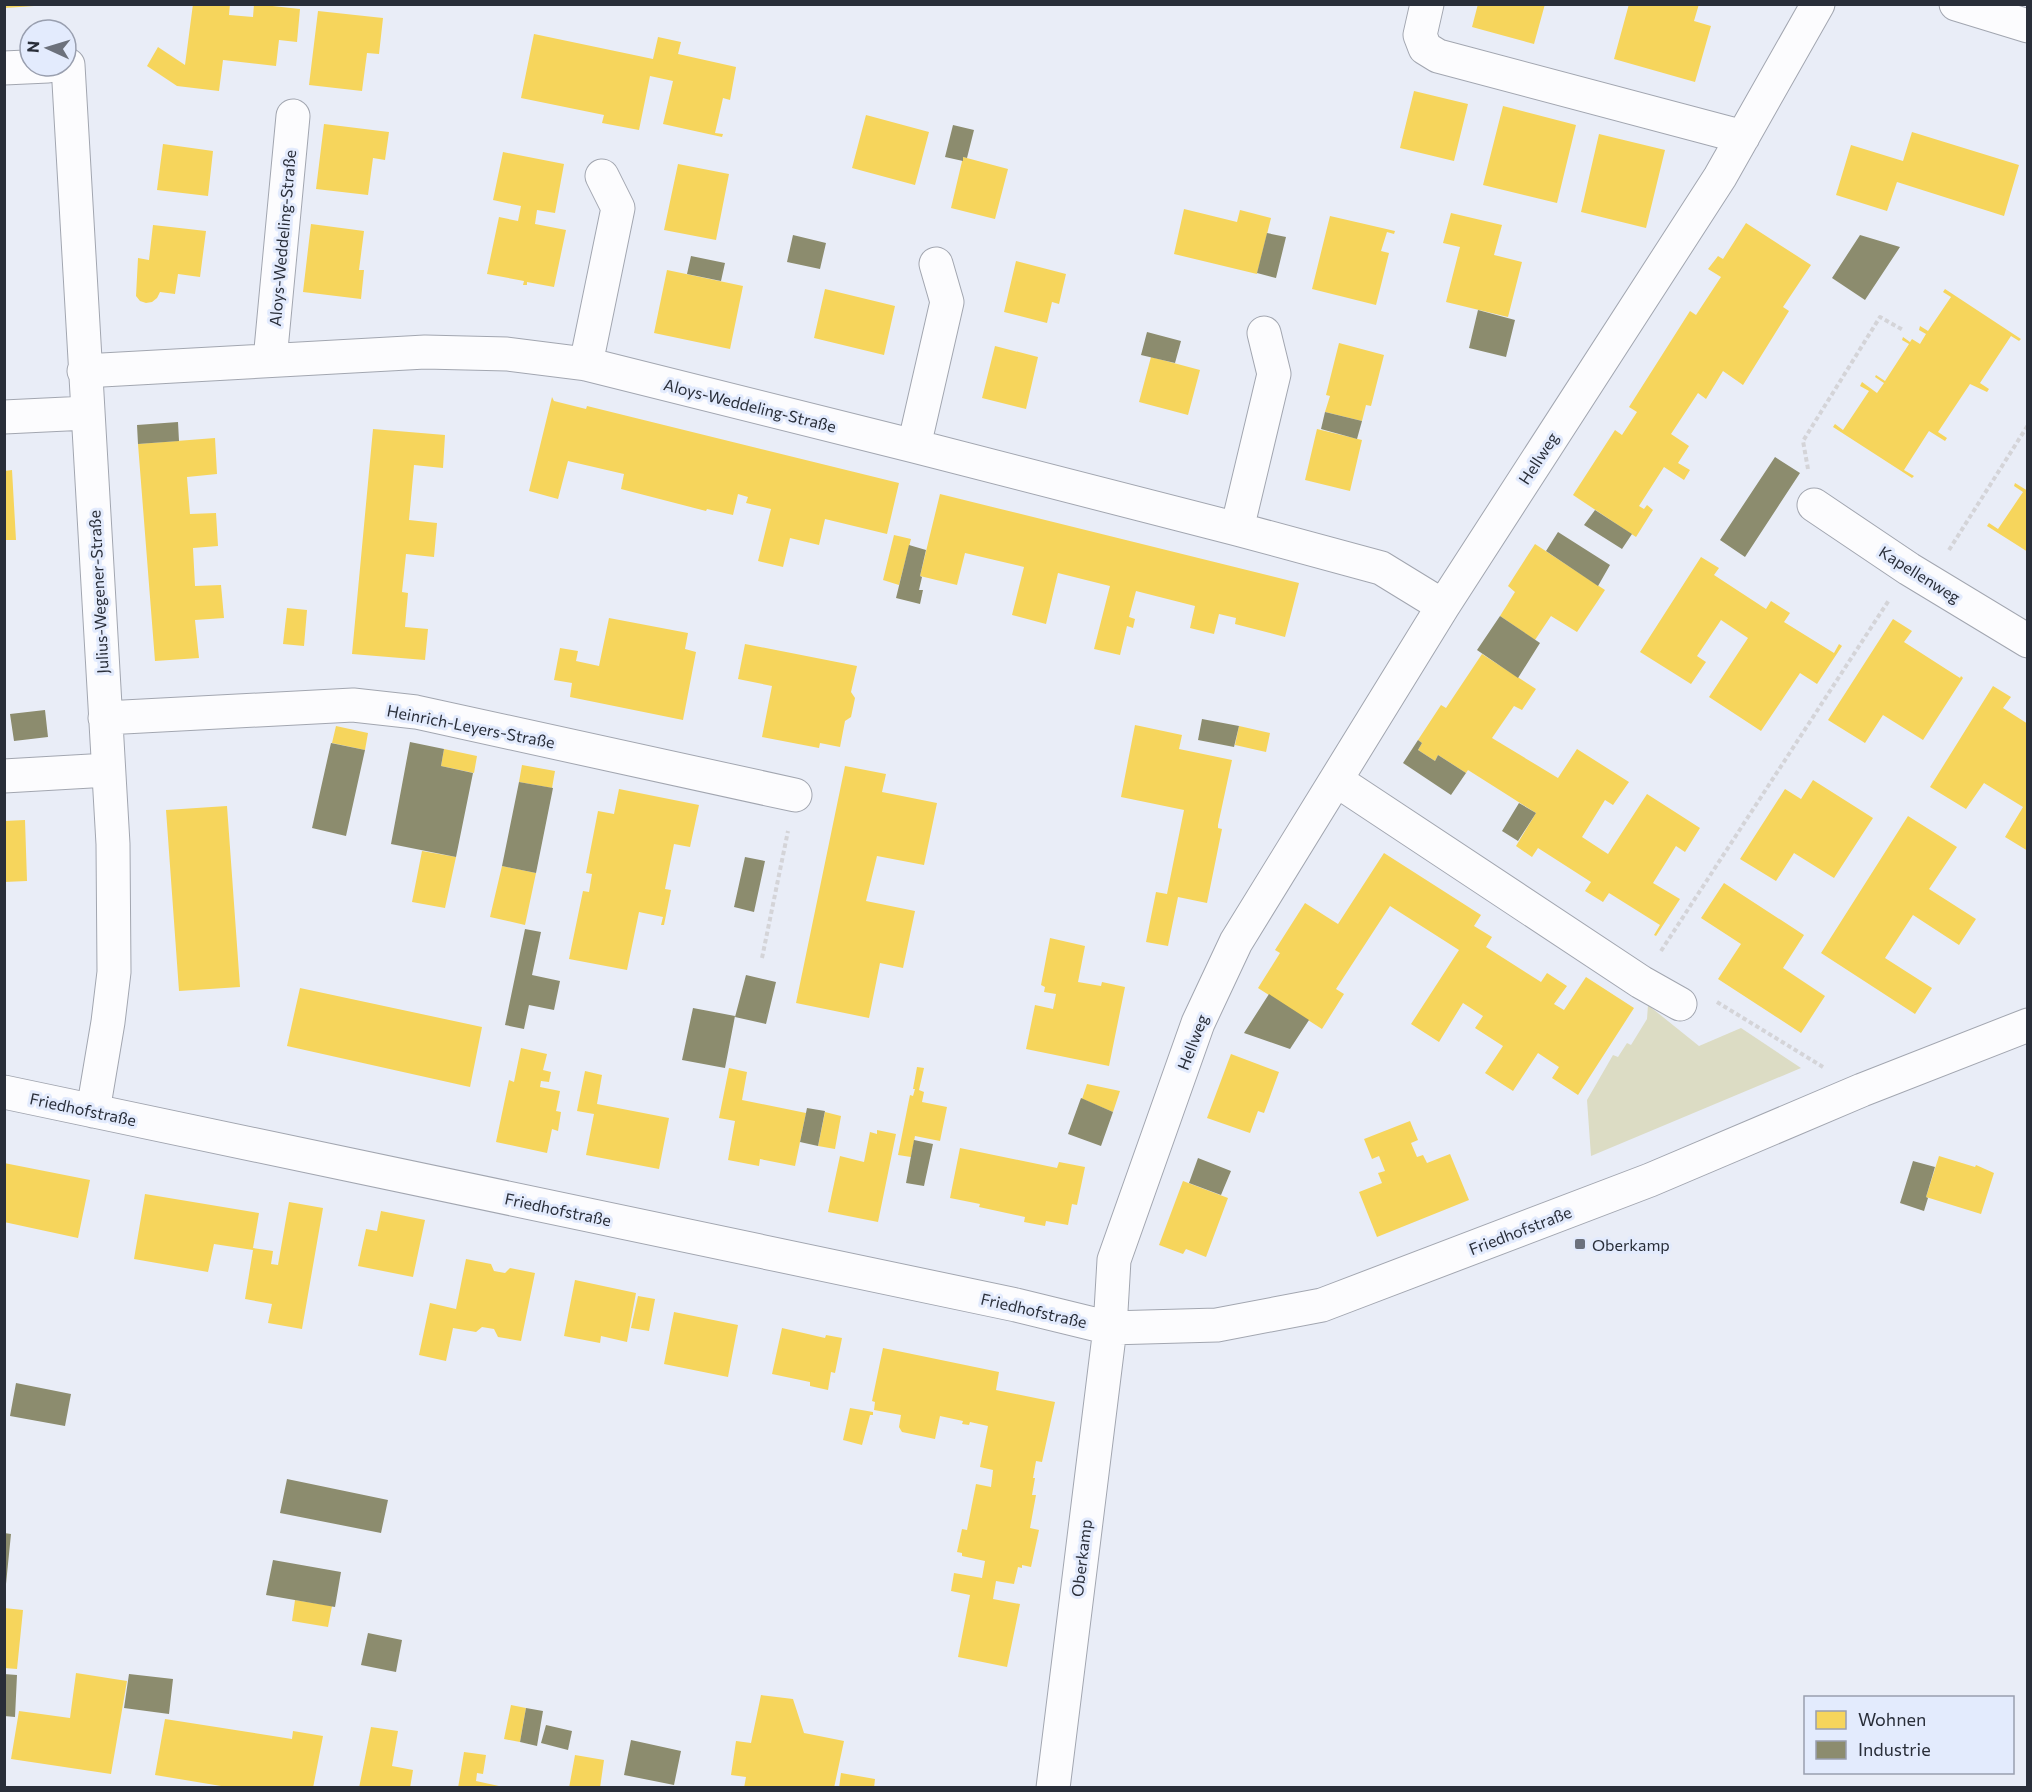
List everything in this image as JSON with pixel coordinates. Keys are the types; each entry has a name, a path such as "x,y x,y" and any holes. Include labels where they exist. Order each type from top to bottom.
{"street":[{"path":"1427,4 1420,35 1425,48 1438,56 1743,137"},
{"name":"Hellweg","path":"1110,1328 1114,1260 1198,1023 1236,942 1443,606 1713,187 1818,4"},
{"path":"1956,4 2028,26"},
{"name":"Julius-Wegener-Straße","path":"69,78 113,844 114,972 93,1111"},
{"name":"Aloys-Weddeling-Straße","path":"270,360 293,116"},
{"path":"586,364 618,208 602,176"},
{"path":"915,446 947,302 936,264"},
{"path":"1237,529 1274,374 1264,333"},
{"name":"Aloys-Weddeling-Straße","path":"84,371 425,352 507,354 586,364 915,446 1381,568 1443,606"},
{"path":"4,417 87,413"},
{"name":"Kapellenweg","path":"1815,505 1919,575 2028,641"},
{"name":"Heinrich-Leyers-Straße","path":"105,718 353,705 416,712 795,795"},
{"path":"4,776 108,770"},
{"path":"1336,780 1641,982 1680,1004"},
{"name":"Friedhofstraße","path":"4,1092 1016,1305 1110,1328 1217,1326 1322,1305 1650,1180 1862,1090 2028,1025"},
{"name":"Oberkamp","path":"1053,1788 1110,1328"}],"path":[{"path":"1815,505 1803,441 1880,317 1903,330"},
{"path":"1641,982 1919,575 2028,425"},
{"path":"762,958 795,795"},
{"path":"1713,999 1862,1090"}],"green space":[{"path":"1648,1005 1699,1046 1741,1028 1801,1068 1591,1156 1587,1100 1613,1055 1618,1057 1627,1043 1631,1045 1647,1019"}],"building: Wohnen":[{"path":"5,4 34,4 34,6 5,8"},
{"path":"193,4 230,4 229,15 253,17 254,4 300,9 297,42 279,40 276,66 223,60 219,91 177,86 147,66 158,47 185,65"},
{"path":"1478,4 1545,4 1534,44 1472,27"},
{"path":"1629,4 1699,4 1694,21 1711,26 1695,82 1614,59"},
{"path":"318,11 383,18 379,54 367,53 362,91 309,85"},
{"path":"534,34 653,59 658,37 681,42 678,54 736,67 730,100 723,98 715,133 723,134 722,137 663,124 673,81 650,76 639,130 602,123 604,115 521,98"},
{"path":"1414,91 1468,104 1454,161 1400,148"},
{"path":"1503,106 1576,125 1557,203 1483,185"},
{"path":"866,115 929,132 915,185 852,168"},
{"path":"324,124 389,132 385,160 373,158 368,195 316,189"},
{"path":"1912,132 2019,165 2004,216 1897,182 1887,211 1836,195 1851,145 1903,161"},
{"path":"1599,134 1665,150 1646,228 1581,212"},
{"path":"163,144 213,151 208,196 157,190"},
{"path":"503,152 564,164 555,213 537,210 535,224 566,230 554,287 527,282 527,285 523,285 524,281 487,274 499,217 518,221 521,206 493,200"},
{"path":"963,157 1008,169 995,219 951,208"},
{"path":"678,164 729,174 716,240 664,230"},
{"path":"1184,209 1237,222 1240,210 1271,218 1257,274 1174,254"},
{"path":"1451,213 1502,225 1494,255 1522,262 1508,317 1446,302 1460,247 1443,243"},
{"path":"1330,216 1395,231 1394,234 1387,232 1381,251 1389,253 1376,305 1312,289"},
{"path":"1746,223 1811,265 1783,307 1789,311 1743,385 1723,371 1706,399 1698,393 1671,434 1689,446 1678,463 1690,470 1684,480 1664,467 1639,506 1644,509 1647,505 1653,510 1636,537 1573,495 1615,430 1622,435 1637,412 1629,407 1690,311 1696,315 1721,277 1708,269 1718,256 1723,259"},
{"path":"311,224 364,231 359,270 364,270 361,299 303,292"},
{"path":"153,225 206,231 200,277 178,274 175,294 160,292 152,302 146,303 140,301 136,296 138,258 149,260"},
{"path":"1016,261 1066,274 1059,304 1052,302 1047,323 1004,312"},
{"path":"667,270 743,286 730,349 654,333"},
{"path":"825,289 895,306 884,355 814,338"},
{"path":"1945,289 2021,339 2019,341 2011,336 1980,383 1989,389 1987,392 1970,384 1938,432 1947,438 1945,441 1929,431 1904,470 1914,476 1912,478 1833,427 1835,424 1843,430 1869,391 1860,386 1862,382 1877,393 1884,383 1875,377 1876,375 1885,381 1909,344 1902,340 1903,337 1910,342 1912,339 1920,344 1926,334 1919,330 1920,326 1928,331 1951,297 1943,292"},
{"path":"1339,343 1384,355 1371,406 1366,405 1362,421 1325,412 1330,396 1326,395"},
{"path":"995,346 1038,357 1026,409 982,398"},
{"path":"1151,357 1200,370 1188,415 1139,402"},
{"path":"552,397 554,401 586,409 587,406 899,483 887,534 825,519 819,545 790,538 783,567 758,561 771,509 746,503 748,497 738,494 733,515 707,509 706,511 621,489 624,474 568,461 558,499 529,491"},
{"path":"373,429 445,435 443,468 414,465 409,520 437,523 434,557 406,554 402,592 408,593 405,627 428,629 425,660 352,654"},
{"path":"1317,429 1362,440 1350,491 1305,480"},
{"path":"215,438 217,474 187,477 190,514 216,513 218,546 193,548 195,586 221,585 224,618 195,620 199,658 155,661 138,444"},
{"path":"12,470 16,540 4,540 4,471"},
{"path":"2015,483 2028,491 2028,552 1987,526 1989,523 1998,529 2023,492 2014,486"},
{"path":"940,494 1299,583 1285,637 1235,624 1236,618 1219,614 1214,634 1190,628 1195,606 1136,591 1129,617 1135,619 1133,628 1127,626 1120,655 1094,649 1110,586 1058,573 1046,624 1012,615 1024,567 965,553 957,585 920,576"},
{"path":"894,535 911,539 899,585 883,580"},
{"path":"1535,544 1605,590 1577,632 1551,616 1535,640 1500,616 1515,592 1508,586"},
{"path":"1701,557 1719,568 1714,575 1766,609 1771,601 1790,613 1784,622 1834,653 1839,644 1842,646 1817,684 1800,673 1761,731 1709,697 1748,638 1721,620 1697,656 1706,662 1691,684 1640,652"},
{"path":"287,608 307,610 304,646 283,644"},
{"path":"609,618 688,633 685,649 696,652 683,720 570,697 572,683 554,680 560,648 578,651 576,661 599,666"},
{"path":"1893,619 1912,631 1904,642 1963,678 1923,740 1883,715 1865,743 1828,720"},
{"path":"745,644 857,666 851,692 855,698 851,717 845,721 840,747 820,743 819,748 762,737 772,686 738,679"},
{"path":"1482,654 1536,689 1522,710 1514,706 1492,738 1558,778 1577,749 1629,782 1613,805 1605,800 1582,837 1608,854 1647,794 1700,828 1685,852 1676,846 1653,883 1680,899 1656,936 1654,935 1660,925 1609,893 1603,902 1585,891 1591,882 1538,848 1532,857 1516,846 1536,813 1468,770 1466,773 1438,755 1435,761 1418,750 1422,743 1418,740 1441,705 1446,708"},
{"path":"1993,686 2011,697 2003,708 2028,724 2028,851 2005,837 2023,807 1984,783 1966,809 1930,787"},
{"path":"1135,725 1182,735 1179,749 1232,760 1218,825 1218,828 1222,829 1207,903 1178,897 1168,946 1146,942 1156,892 1167,894 1184,810 1121,797"},
{"path":"336,726 368,733 365,750 332,743"},
{"path":"1239,726 1270,733 1266,752 1235,745"},
{"path":"444,749 477,756 474,773 441,766"},
{"path":"522,765 555,771 552,788 519,782"},
{"path":"845,766 886,774 882,792 937,803 924,865 877,856 866,901 915,911 903,968 880,963 869,1018 796,1003"},
{"path":"1813,780 1873,818 1834,878 1794,853 1776,881 1740,859 1785,789 1801,799"},
{"path":"619,789 699,805 690,847 674,844 665,889 671,890 664,925 661,925 663,917 639,912 627,970 569,959 583,891 589,892 592,874 586,873 598,811 614,814"},
{"path":"227,806 240,987 179,991 166,810"},
{"path":"1908,816 1957,847 1929,889 1976,919 1959,945 1913,915 1885,958 1932,988 1915,1014 1821,953"},
{"path":"25,820 27,881 4,882 4,821"},
{"path":"422,851 456,857 445,908 412,902"},
{"path":"1384,853 1481,915 1474,926 1492,937 1486,947 1541,982 1547,973 1567,986 1554,1004 1564,1010 1586,977 1634,1008 1578,1095 1552,1078 1559,1067 1538,1053 1513,1091 1485,1073 1503,1046 1475,1028 1483,1016 1463,1003 1439,1042 1411,1024 1459,950 1390,906 1336,989 1344,994 1322,1029 1258,988 1280,953 1275,950 1305,903 1338,924"},
{"path":"502,866 536,873 525,925 490,917"},
{"path":"1724,883 1804,935 1783,968 1825,996 1801,1033 1718,979 1741,944 1701,918"},
{"path":"1050,938 1085,946 1078,982 1101,986 1102,982 1125,987 1109,1066 1026,1049 1035,1005 1053,1009 1056,994 1044,992 1045,987 1041,985"},
{"path":"300,988 482,1027 470,1087 287,1046"},
{"path":"521,1048 547,1054 543,1070 551,1072 549,1082 541,1081 540,1087 560,1091 556,1111 561,1112 558,1131 552,1129 547,1153 496,1142 509,1080 514,1082"},
{"path":"1231,1054 1279,1072 1264,1113 1258,1111 1250,1133 1207,1118"},
{"path":"917,1067 924,1068 919,1090 924,1092 922,1102 947,1107 940,1141 915,1136 911,1157 898,1155 910,1095 913,1096 915,1089 913,1089"},
{"path":"729,1068 747,1072 742,1100 806,1113 795,1166 760,1159 759,1166 728,1160 735,1121 719,1118"},
{"path":"585,1071 602,1075 597,1104 669,1118 659,1169 586,1155 594,1114 577,1111"},
{"path":"1087,1084 1120,1091 1113,1112 1082,1099"},
{"path":"825,1112 841,1116 835,1149 818,1146"},
{"path":"1410,1121 1418,1140 1411,1143 1417,1157 1423,1155 1427,1163 1450,1154 1469,1200 1377,1237 1359,1192 1382,1183 1378,1173 1385,1171 1379,1156 1372,1159 1364,1139"},
{"path":"877,1130 896,1134 878,1222 828,1212 840,1156 864,1162 870,1132 877,1134"},
{"path":"960,1148 1057,1168 1059,1162 1085,1167 1077,1205 1072,1204 1068,1225 1046,1221 1045,1226 1024,1222 1025,1217 950,1198"},
{"path":"1939,1156 1975,1167 1976,1165 1994,1173 1981,1214 1926,1197"},
{"path":"4,1163 90,1180 78,1238 4,1222"},
{"path":"1183,1181 1228,1198 1206,1257 1186,1249 1183,1254 1159,1245"},
{"path":"145,1194 259,1213 253,1248 273,1251 271,1264 278,1265 289,1202 323,1208 302,1329 268,1323 272,1304 245,1299 253,1250 214,1244 208,1272 134,1259"},
{"path":"381,1211 425,1220 413,1277 358,1266 366,1229 377,1231"},
{"path":"466,1259 491,1264 494,1271 505,1273 510,1268 535,1273 521,1341 498,1337 494,1329 482,1327 476,1332 453,1328 446,1361 419,1355 430,1303 456,1309"},
{"path":"575,1280 636,1293 627,1342 601,1336 600,1343 564,1336"},
{"path":"638,1296 655,1299 649,1331 631,1328"},
{"path":"674,1312 738,1325 728,1377 664,1364"},
{"path":"782,1328 825,1338 826,1335 842,1338 835,1373 831,1372 828,1390 810,1386 810,1382 772,1374"},
{"path":"883,1348 999,1372 996,1390 1055,1402 1042,1462 1036,1461 1033,1478 1035,1478 1032,1495 1036,1495 1030,1528 1039,1530 1031,1567 1022,1565 1022,1568 1018,1567 1014,1584 996,1581 993,1599 1020,1604 1007,1667 958,1657 970,1595 951,1591 954,1573 982,1578 985,1561 962,1556 962,1553 957,1552 962,1529 967,1530 976,1484 991,1487 993,1470 980,1467 988,1426 970,1422 969,1425 962,1424 963,1421 940,1416 935,1439 902,1432 899,1427 901,1415 874,1410 875,1402 872,1401"},
{"path":"850,1408 873,1412 873,1415 870,1415 862,1445 843,1440"},
{"path":"295,1600 332,1606 328,1627 292,1621"},
{"path":"4,1608 23,1610 17,1669 4,1668"},
{"path":"76,1673 127,1681 111,1774 11,1759 19,1711 70,1718"},
{"path":"761,1695 793,1699 804,1733 844,1741 834,1788 744,1788 746,1777 731,1775 736,1741 751,1743"},
{"path":"511,1705 526,1708 520,1742 504,1739"},
{"path":"165,1719 292,1739 293,1731 323,1736 313,1788 221,1788 221,1786 155,1775"},
{"path":"371,1727 398,1731 392,1766 413,1770 410,1788 359,1788"},
{"path":"464,1752 486,1755 483,1774 477,1773 476,1781 508,1788 458,1788"},
{"path":"575,1755 604,1760 600,1788 569,1788"},
{"path":"841,1773 875,1779 874,1788 839,1788"}],"building: Industrie":[{"path":"953,125 974,130 967,158 963,157 963,161 945,157"},
{"path":"1267,233 1286,237 1276,278 1257,273"},
{"path":"793,235 826,243 820,269 787,262"},
{"path":"1860,235 1900,247 1865,300 1832,278"},
{"path":"691,256 725,263 721,281 687,274"},
{"path":"1478,310 1515,320 1506,357 1469,348"},
{"path":"1147,332 1181,341 1175,363 1141,355"},
{"path":"1325,412 1362,421 1357,439 1321,429"},
{"path":"178,422 179,441 138,444 137,425"},
{"path":"1775,457 1800,473 1745,557 1720,540"},
{"path":"1595,510 1632,534 1622,549 1584,525"},
{"path":"1558,532 1610,565 1598,586 1546,551"},
{"path":"909,545 926,550 920,576 922,577 919,590 923,590 920,604 896,598"},
{"path":"1500,616 1540,643 1518,678 1477,650"},
{"path":"45,710 48,737 14,741 10,714"},
{"path":"1202,719 1239,726 1234,747 1198,740"},
{"path":"1418,740 1422,743 1418,750 1435,761 1438,755 1466,773 1451,795 1403,763"},
{"path":"410,742 444,749 441,766 473,773 456,857 391,844"},
{"path":"331,743 365,750 346,836 312,828"},
{"path":"519,782 553,788 536,873 502,866"},
{"path":"1519,803 1536,813 1518,841 1502,831"},
{"path":"745,857 765,861 754,912 734,907"},
{"path":"525,929 541,932 532,975 560,981 554,1010 529,1005 524,1029 505,1025"},
{"path":"746,975 776,982 766,1024 735,1017"},
{"path":"1269,994 1309,1020 1290,1049 1244,1033"},
{"path":"693,1008 735,1016 725,1068 682,1060"},
{"path":"1081,1098 1113,1112 1101,1146 1068,1134"},
{"path":"807,1108 825,1111 818,1146 800,1142"},
{"path":"914,1140 933,1144 924,1186 906,1183"},
{"path":"1198,1158 1231,1171 1221,1195 1189,1183"},
{"path":"1913,1161 1935,1167 1924,1211 1900,1203"},
{"path":"16,1383 71,1394 65,1426 10,1416"},
{"path":"287,1479 388,1500 381,1533 280,1513"},
{"path":"4,1533 11,1534 6,1584 4,1584"},
{"path":"273,1560 341,1572 335,1607 266,1595"},
{"path":"368,1633 402,1640 396,1672 361,1665"},
{"path":"4,1674 17,1675 15,1717 4,1716"},
{"path":"129,1674 173,1679 169,1714 124,1708"},
{"path":"526,1708 543,1711 537,1746 520,1742"},
{"path":"546,1725 572,1731 568,1750 541,1743"},
{"path":"631,1740 681,1751 674,1785 624,1775"}],"place":[{"name":"Oberkamp","path":"1580,1244"}]}
